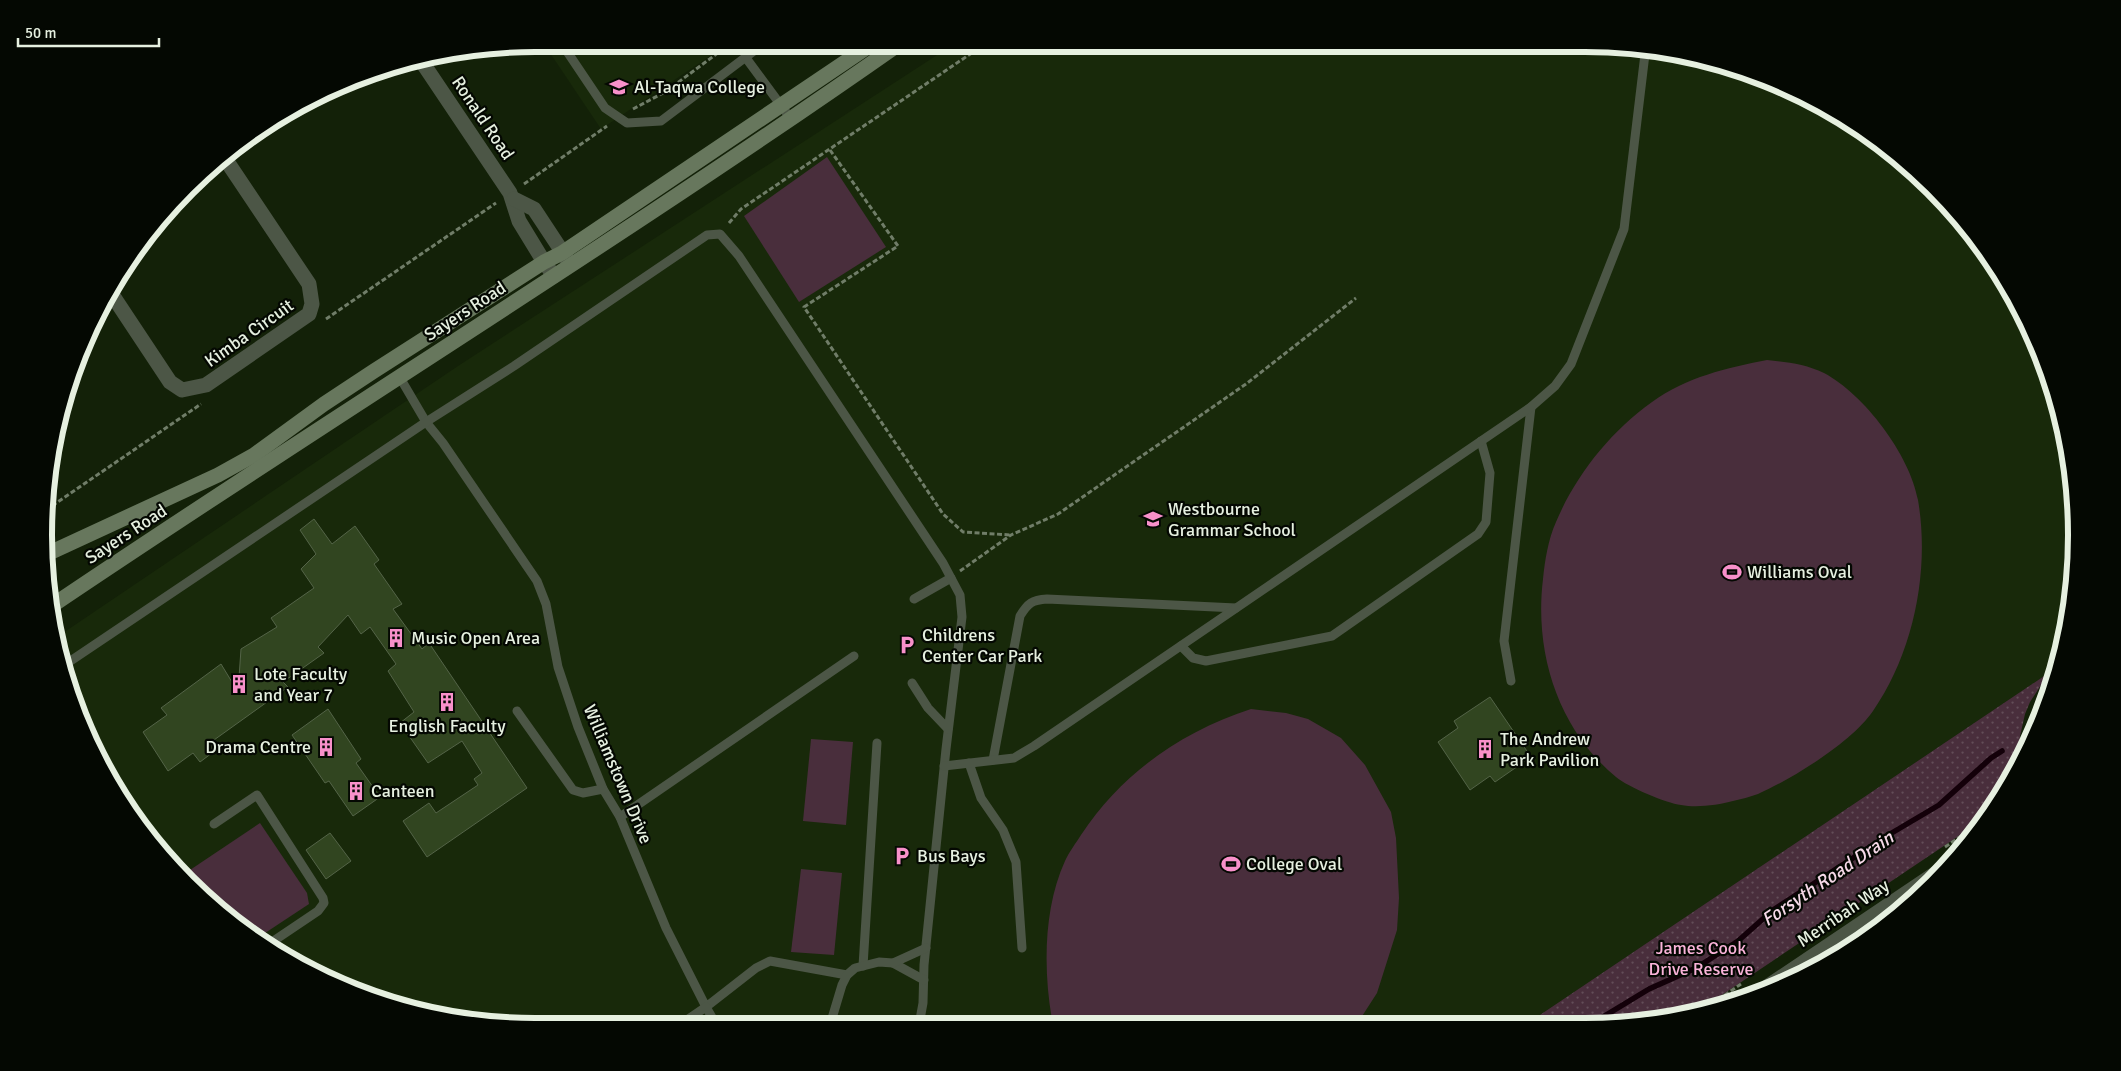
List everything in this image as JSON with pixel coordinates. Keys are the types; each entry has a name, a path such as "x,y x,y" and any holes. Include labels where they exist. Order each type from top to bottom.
{"main road":[{"name":"Sayers Road","path":"53,551 218,475 254,455 358,382 544,262 562,253 859,53"},
{"name":"Sayers Road","path":"57,602 792,120 886,53"},
{"path":"254,455 286,440 386,374 400,376"}],"street":[{"name":"Ronald Road","path":"425,66 514,199 519,221 554,276"},
{"name":"Kimba Circuit","path":"115,298 170,382 182,390 206,385 309,314 312,304 309,284 228,163"},
{"name":"Ronald Road","path":"514,199 534,209 571,265"},
{"name":"Merribah Way","path":"1783,976 1919,884"}],"lane":[{"path":"568,53 605,108 627,123 661,120 752,53"},
{"path":"944,766 1014,758 1034,746 1531,407 1555,386 1570,364 1624,229 1645,57"},
{"path":"746,58 792,120"},
{"path":"69,662 426,422 514,366 707,235 720,234 739,256 943,563 960,595 962,617 944,766 920,1018"},
{"name":"Williamstown Drive","path":"400,376 426,422 443,443 537,582 546,604 561,675 578,727 602,789 620,818 666,928 712,1018"},
{"path":"1511,681 1504,641 1531,407"},
{"path":"1181,646 1193,658 1206,661 1332,636 1478,534 1486,522 1490,473 1481,441"},
{"path":"914,599 951,578"},
{"path":"993,760 1020,616 1027,605 1036,600 1047,599 1236,608"},
{"path":"620,818 854,656"},
{"path":"912,683 928,708 948,729"},
{"path":"517,711 573,790 583,793 602,789"},
{"path":"862,966 878,743"},
{"path":"969,763 981,798 1003,830 1016,862 1022,948"},
{"path":"214,824 257,795 323,898 324,903 318,911 273,941"},
{"path":"893,963 926,948"},
{"path":"690,1018 756,968 770,962 846,975"},
{"path":"832,1018 846,975 855,968 879,962 893,963 924,980"}],"path":[{"path":"720,234 741,209 972,53"},
{"path":"830,150 898,246 804,307 943,514 963,532 1011,535"},
{"path":"951,578 1011,535 1066,508 1246,384 1356,298"}],"shaded area":[{"name":"Al-Taqwa College","path":"550,53 715,53 601,129"},
{"name":"Westbourne Grammar School","path":"940,53 1586,53 1649,57 1711,69 1741,78 1799,102 1827,117 1880,152 1904,172 1949,217 1969,241 2004,294 2019,322 2043,380 2052,410 2064,472 2067,504 2068,536 2064,599 2059,630 2048,673 1535,1018 536,1018 472,1014 410,1002 380,993 322,969 267,937 217,899 172,854 152,830 117,777 102,749 78,691 63,633 458,366"}],"green space":[{"path":"827,157 886,247 799,302 744,216"},
{"name":"Williams Oval","path":"1767,360 1810,367 1824,373 1839,383 1869,411 1883,428 1906,464 1918,500 1921,527 1920,582 1915,610 1899,663 1887,688 1873,711 1851,735 1820,759 1758,794 1714,805 1681,805 1647,794 1616,777 1596,758 1579,736 1565,713 1554,688 1542,634 1541,607 1547,550 1556,522 1584,471 1608,441 1637,414 1665,393 1693,380 1722,370"},
{"name":"James Cook Drive Reserve","path":"2048,673 2047,679 2030,702 2025,714 2019,749 2004,777 1970,828 1712,1002 1649,1014 1617,1017 1535,1018"},
{"name":"College Oval","path":"1251,709 1286,713 1308,719 1341,738 1365,765 1391,812 1396,838 1399,898 1397,930 1377,993 1361,1018 1052,1018 1048,984 1047,942 1052,900 1065,861 1097,813 1134,774 1155,757 1177,743 1225,718"},
{"path":"811,739 853,742 846,825 803,821"},
{"path":"260,823 307,893 309,904 263,934 217,899 188,871"},
{"path":"801,869 842,873 834,955 791,952"}],"building":[{"path":"314,519 332,544 355,526 379,560 374,564 402,604 393,609 422,649 429,643 527,788 427,857 403,821 429,803 436,813 478,785 474,779 482,773 462,741 428,763 400,723 414,712 388,671 396,664 370,627 361,634 348,615 318,647 324,653 283,682 288,687 214,740 220,747 200,762 193,753 168,771 143,732 167,715 161,708 221,664 238,692 241,649 277,627 271,618 314,588 301,569 316,554 300,530"},
{"name":"The Andrew Park Pavilion","path":"1490,697 1531,757 1495,782 1490,776 1470,790 1438,742 1458,728 1454,721"},
{"name":"Drama Centre","path":"328,709 361,759 356,763 380,797 353,816 329,781 325,783 292,735"},
{"path":"330,833 351,861 326,879 306,850"}],"waterway":[{"name":"Forsyth Road Drain","path":"1602,1017 1649,989 1696,968 1738,941 1773,910 1890,834 1939,805 1991,758 2002,751"}],"place":[{"name":"Al-Taqwa College","path":"619,87"},
{"name":"Westbourne Grammar School","path":"1153,519"},
{"name":"Williams Oval","path":"1732,572"},
{"name":"Music Open Area","path":"396,638"},
{"name":"Childrens Center Car Park","path":"907,645"},
{"name":"Lote Faculty and Year 7","path":"239,684"},
{"name":"English Faculty","path":"447,702"},
{"name":"Drama Centre","path":"326,747"},
{"name":"The Andrew Park Pavilion","path":"1485,749"},
{"name":"Canteen","path":"356,791"},
{"name":"Bus Bays","path":"902,856"},
{"name":"College Oval","path":"1231,864"}]}
